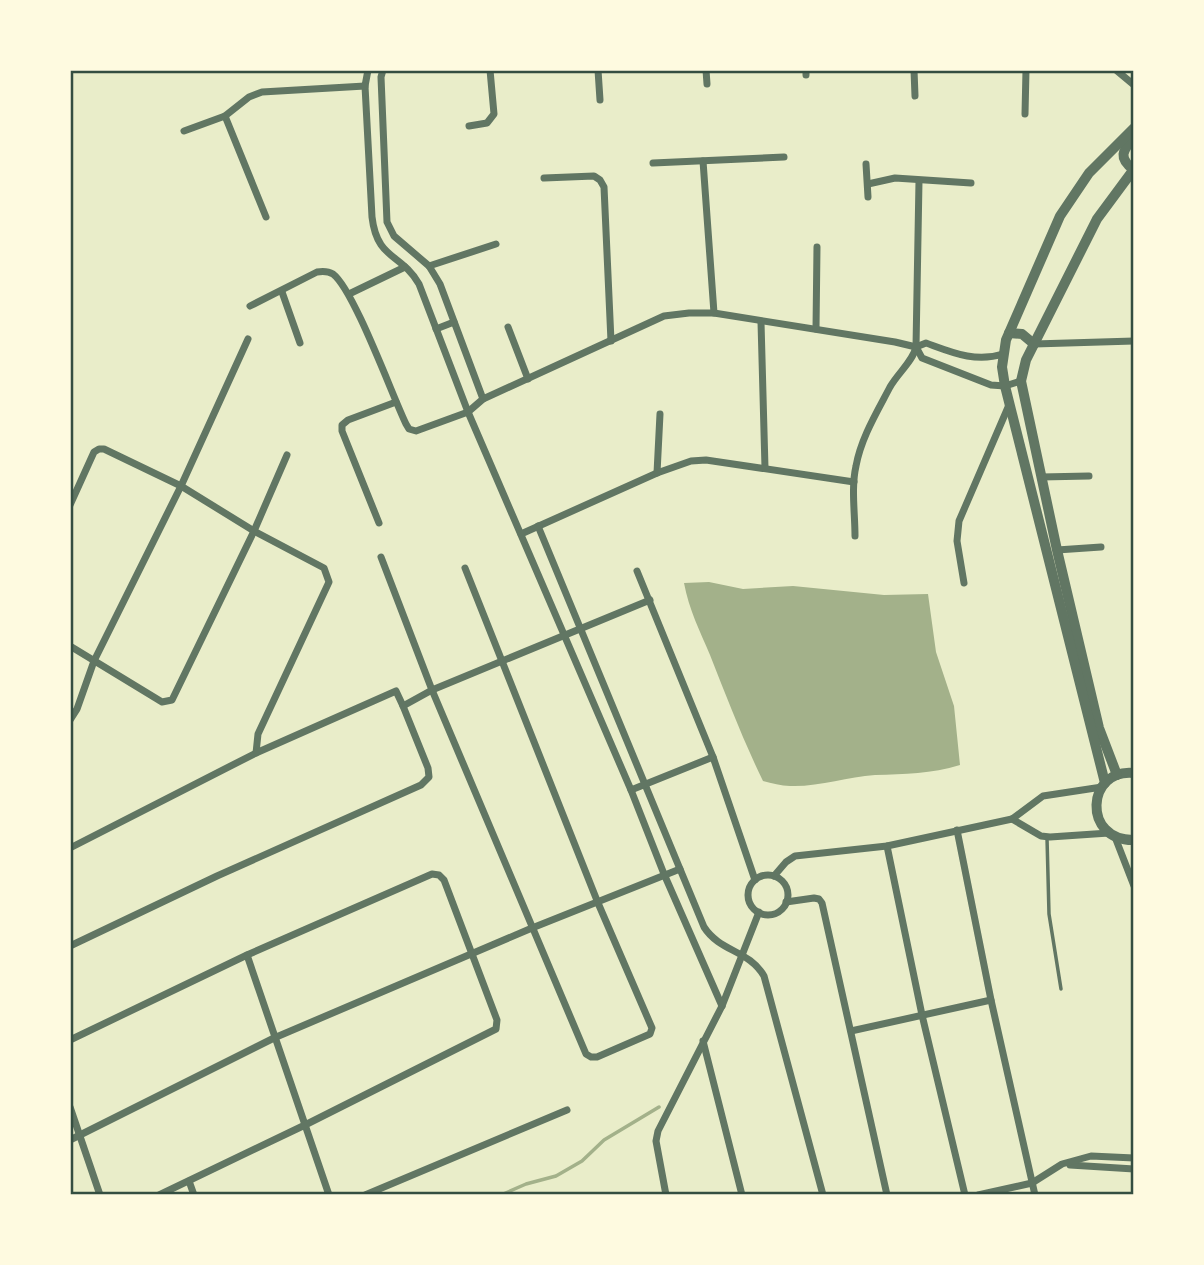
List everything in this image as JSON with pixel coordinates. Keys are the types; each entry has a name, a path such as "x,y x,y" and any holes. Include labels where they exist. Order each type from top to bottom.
{"street":[{"path":"368,70 365,86 375,237 381,247 405,267 419,284 468,412 722,1006"},
{"path":"383,70 381,77 387,222 394,236 429,266 440,284 483,399"},
{"path":"469,126 487,123 494,114 490,70"},
{"path":"598,70 600,100"},
{"path":"706,70 707,84"},
{"path":"914,70 915,96"},
{"path":"1025,114 1026,70"},
{"path":"1116,70 1134,85"},
{"path":"184,131 225,116 249,97 262,92 365,86"},
{"path":"225,116 266,217"},
{"path":"1134,128 1089,173 1060,216 1009,333 1003,354 1009,405 1103,785 1097,796 1097,817 1112,835 1134,886"},
{"path":"1117,775 1099,728 1021,382 1026,360 1097,219 1134,169 1125,163 1123,156 1126,146 1134,137"},
{"path":"653,163 784,157"},
{"path":"703,161 714,313"},
{"path":"369,166 385,164"},
{"path":"866,164 869,197"},
{"path":"544,178 594,176 604,187 611,341"},
{"path":"868,184 895,178 971,183"},
{"path":"855,536 855,467 865,437 896,377 914,356 916,348 919,181"},
{"path":"429,266 496,244"},
{"path":"817,247 817,329"},
{"path":"349,294 405,267"},
{"path":"250,306 317,272 332,274 349,294 409,429 416,430 468,412 483,399 664,316 689,313 714,313 916,348 926,343 973,357 986,358 1003,354 1026,360"},
{"path":"282,292 300,343"},
{"path":"436,328 454,322"},
{"path":"761,322 765,468"},
{"path":"508,327 528,379"},
{"path":"1009,333 1022,334 1034,344 1134,341"},
{"path":"70,720 77,709 94,661 181,486 248,339"},
{"path":"916,348 922,358 990,385 1005,386 1021,382"},
{"path":"379,523 342,431 342,425 348,420 396,402"},
{"path":"964,583 957,541 959,521 1009,405"},
{"path":"657,473 660,414"},
{"path":"70,505 94,452 104,449 181,486 254,531 324,568 329,582 258,734 256,752"},
{"path":"70,646 162,702 172,700 254,531 287,455"},
{"path":"521,534 657,473 691,461 706,460 854,482"},
{"path":"1041,478 1089,475"},
{"path":"538,526 708,932 720,944 753,960 768,986 823,1195"},
{"path":"1057,550 1101,547"},
{"path":"381,557 432,690 586,1054 597,1057 652,1032 465,568"},
{"path":"638,571 713,757 755,880"},
{"path":"402,706 432,690 650,600"},
{"path":"70,848 256,752 396,691 428,768 429,776 421,785 70,946"},
{"path":"631,790 713,757"},
{"path":"774,876 795,856 887,846 1012,819 1043,796 1103,785 1117,775 1134,773"},
{"path":"1012,819 1041,836 1112,835 1134,840"},
{"path":"957,830 991,1000 1035,1195"},
{"path":"887,846 922,1015 965,1195"},
{"path":"70,1140 274,1038 532,928 680,869"},
{"path":"70,1040 247,956 432,874 439,875 444,880 474,954 497,1020 496,1029 159,1195"},
{"path":"765,875 774,876 784,884 786,902 782,909 773,914 758,912 752,908 748,890 755,880 765,875"},
{"path":"786,902 814,898 821,901 887,1195"},
{"path":"666,1195 656,1141 658,1131 722,1006 758,912"},
{"path":"247,956 329,1195"},
{"path":"851,1031 991,1000"},
{"path":"703,1041 742,1195"},
{"path":"70,1107 100,1195"},
{"path":"365,1195 567,1110"},
{"path":"978,1195 1032,1183 1062,1164 1091,1156 1134,1158"},
{"path":"1062,1164 1134,1169"},
{"path":"189,1181 194,1195"}],"lane":[{"path":"1047,837 1049,914 1060,989"}],"shaded area":[{"path":"709,582 743,589 793,586 884,595 928,594 936,652 954,706 960,765 928,772 864,776 801,786 783,786 763,781 695,620 684,583"}],"waterway":[{"path":"501,1195 526,1184 556,1176 582,1161 604,1140 659,1107"}]}
